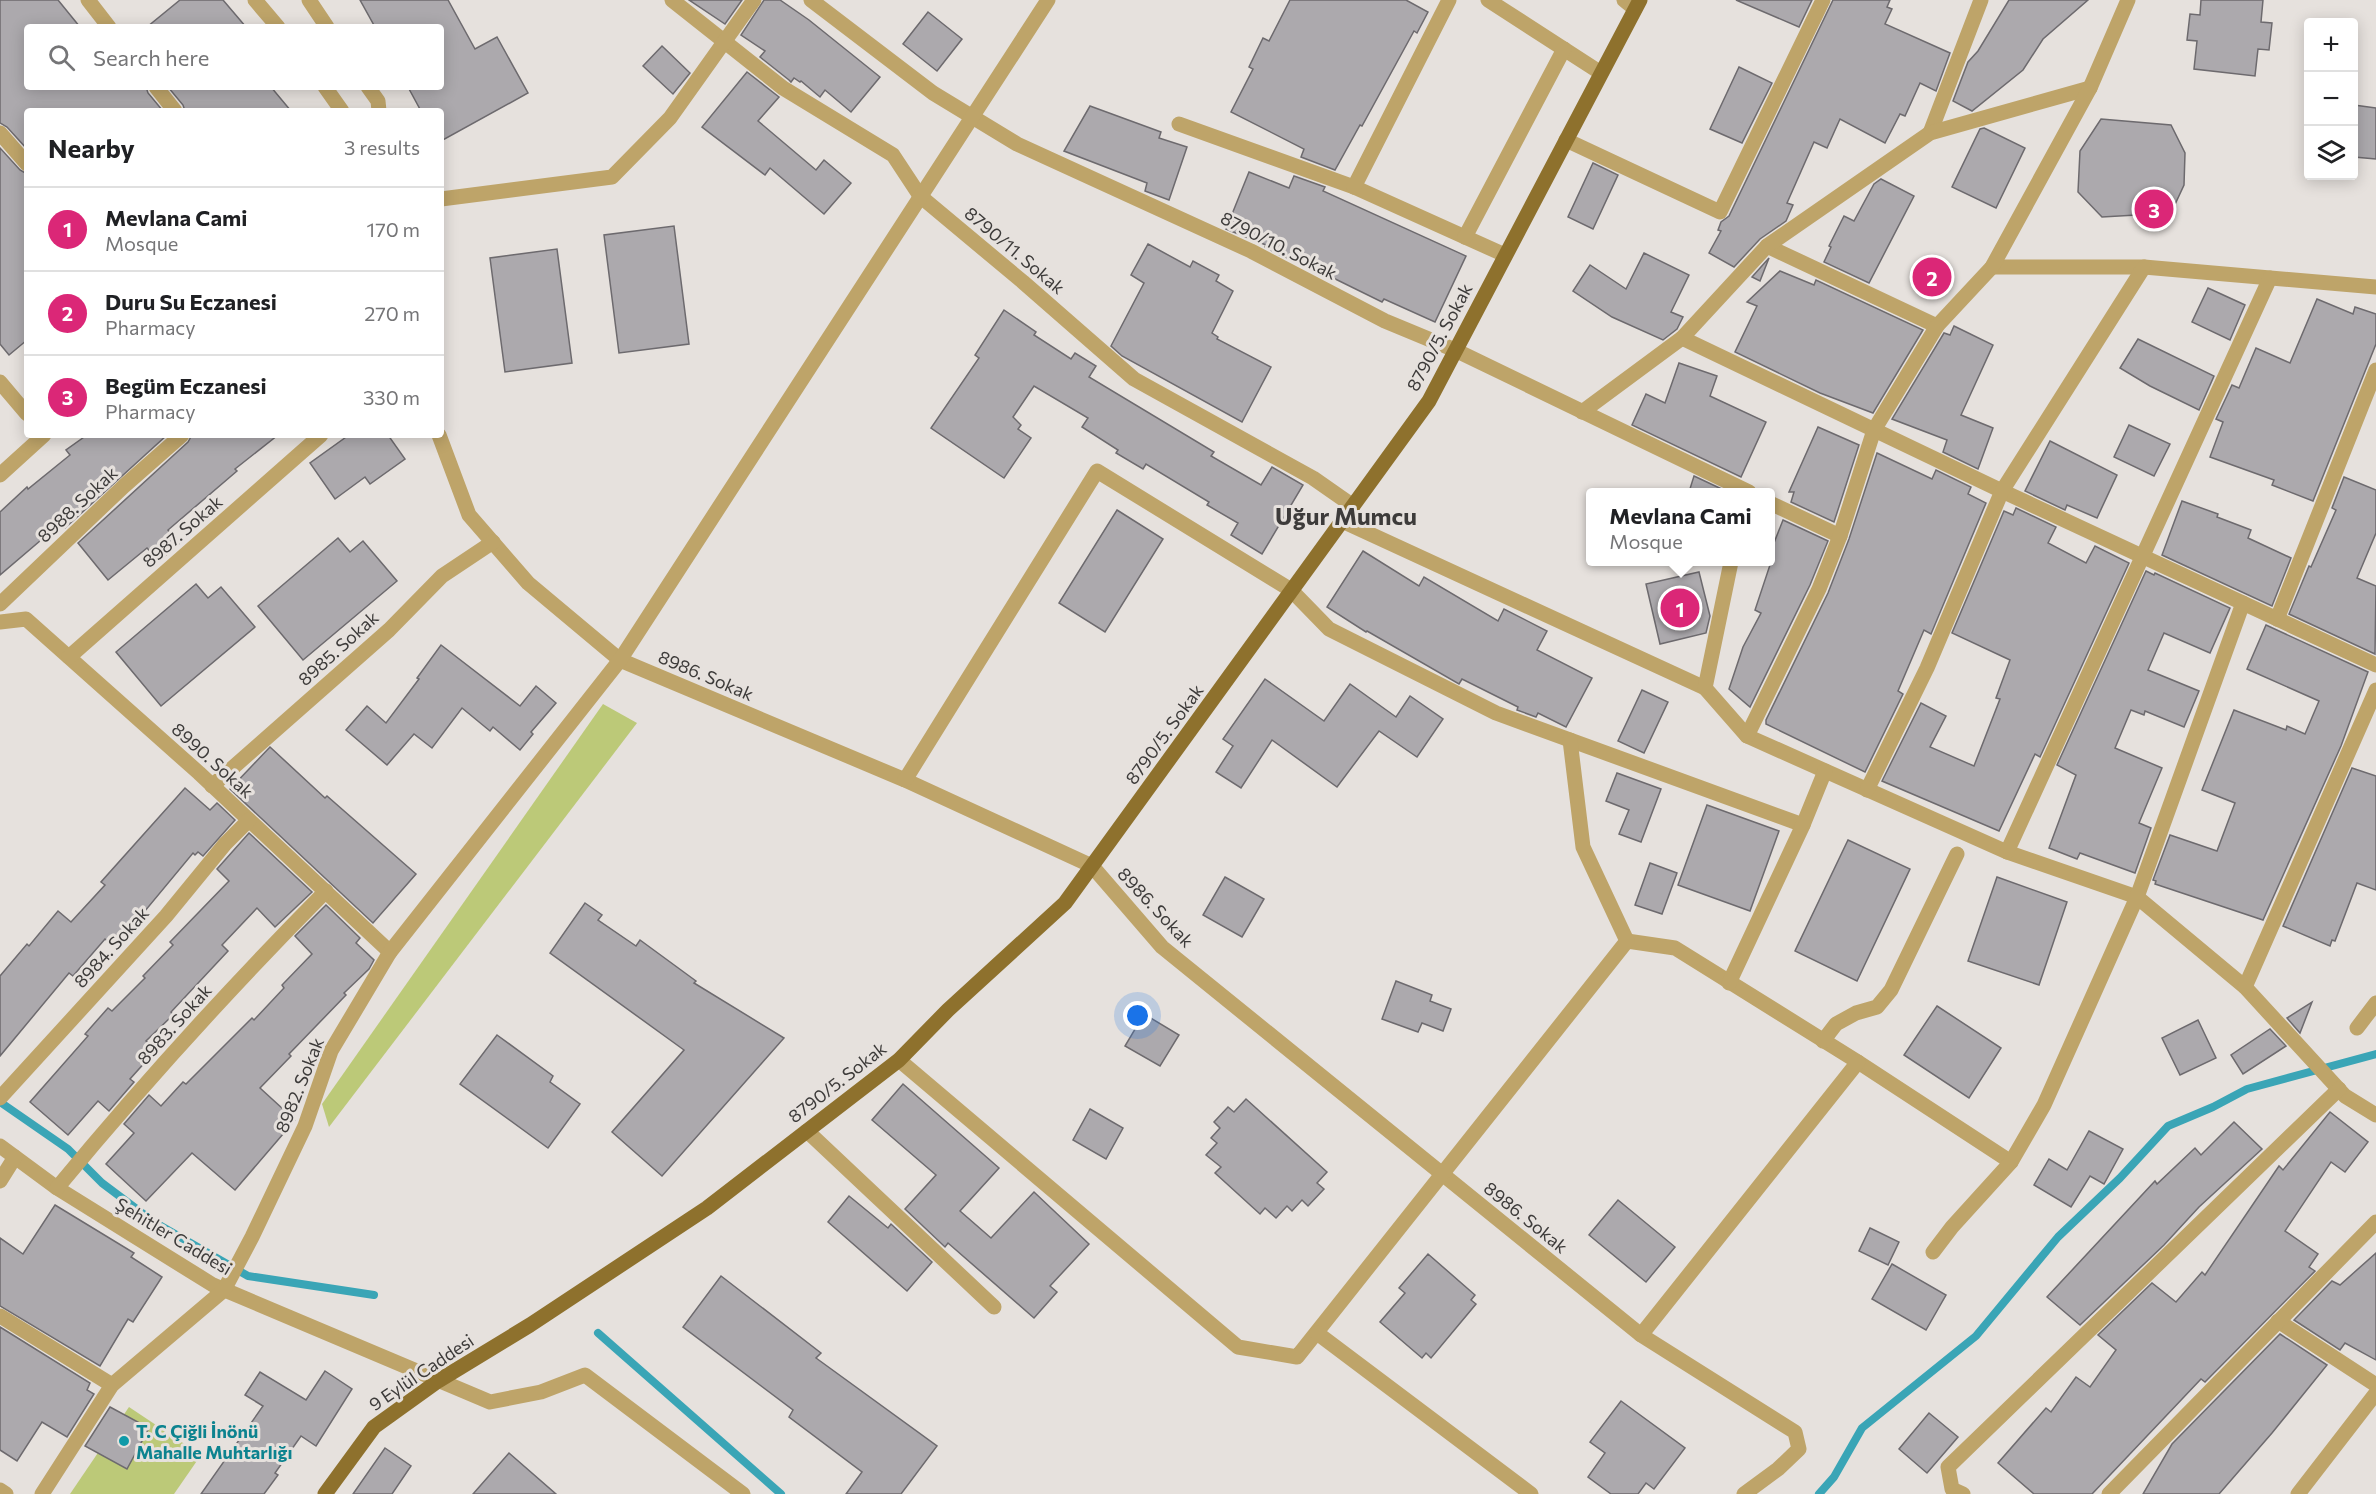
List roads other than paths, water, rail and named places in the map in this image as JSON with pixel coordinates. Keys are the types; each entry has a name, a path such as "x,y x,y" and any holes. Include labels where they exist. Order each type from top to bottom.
{"main road":[{"name":"8790/5. Sokak","path":"530,1325 707,1208 899,1059 948,1010 1065,903 1429,401 1601,73 1633,3"},
{"name":"9 Eylül Caddesi","path":"325,1494 374,1427 438,1381 530,1325"}],"street":[{"path":"88,0 107,24"},
{"path":"255,0 275,24"},
{"path":"309,0 325,24"},
{"name":"8790/11. Sokak","path":"672,0 783,88 893,155 920,196 1134,379 1313,478 1353,506"},
{"path":"444,199 612,177 670,118 754,0"},
{"name":"8790/10. Sokak","path":"811,0 933,93 1017,144 1251,251 1385,321 1455,350 1739,488"},
{"name":"8982. Sokak","path":"224,1290 305,1126 331,1051 390,951 620,660 1047,0"},
{"path":"1354,187 1449,0"},
{"path":"1488,0 1601,73"},
{"path":"1566,140 1720,212 1823,0"},
{"path":"1930,133 1981,0"},
{"path":"1747,736 1819,589 1874,430 1937,326 1992,267 2090,88 2128,0"},
{"path":"1465,237 1564,49"},
{"path":"1582,411 1682,338 1767,246 1930,133 2090,88"},
{"path":"158,90 173,108"},
{"path":"327,90 340,108"},
{"path":"370,90 378,102 379,108"},
{"path":"1179,124 1354,187 1504,255"},
{"path":"0,133 24,161"},
{"path":"1767,246 1937,326"},
{"path":"1992,267 2144,267 2376,287"},
{"path":"1866,790 1927,668 2002,491 2144,267"},
{"path":"2007,852 2270,278"},
{"path":"1682,338 2002,491 2376,665"},
{"path":"2277,619 2376,370"},
{"path":"0,382 24,410"},
{"path":"0,475 41,438"},
{"name":"8988. Sokak","path":"0,604 124,486 179,438"},
{"name":"8987. Sokak","path":"69,657 318,438"},
{"name":"8986. Sokak","path":"440,438 469,515 528,583 620,660 905,780 1092,866 1162,947 1641,1335 1795,1432 1799,1449 1778,1469 1744,1494"},
{"path":"905,780 1097,471 1291,590 1329,628 1496,713 1803,825"},
{"path":"1775,504 1839,536"},
{"path":"1342,521 1705,688 1747,736 2007,852 2136,897 2245,987 2345,1096 2376,1115"},
{"name":"8985. Sokak","path":"212,786 389,630 442,576 493,542"},
{"path":"1705,688 1730,566"},
{"path":"1933,1252 1952,1227 2011,1162 2044,1105 2136,897 2243,603"},
{"name":"8990. Sokak","path":"0,622 26,619 212,786 390,951"},
{"path":"2245,987 2376,690"},
{"path":"1570,740 1583,847 1628,941"},
{"path":"1729,983 1803,825 1825,771"},
{"name":"8984. Sokak","path":"5,1093 166,916 225,844 249,820"},
{"path":"1823,1041 1836,1024 1856,1013 1877,1007 1891,990 1957,854"},
{"name":"8983. Sokak","path":"57,1188 259,959 326,891"},
{"path":"1628,941 1675,948 1858,1062 2011,1162"},
{"path":"899,1059 1238,1347 1297,1358 1628,941"},
{"path":"2357,1028 2376,1004"},
{"path":"1641,1335 1858,1062"},
{"path":"1963,1494 1952,1489 1948,1467 2335,1085"},
{"path":"807,1131 994,1307"},
{"name":"Şehitler Caddesi","path":"0,1146 57,1188 213,1285 490,1402 541,1392 585,1375 743,1494"},
{"path":"0,1181 15,1157"},
{"path":"2109,1494 2376,1222"},
{"path":"42,1494 112,1385 224,1290"},
{"path":"0,1316 112,1385"},
{"path":"2278,1321 2376,1385"},
{"path":"1317,1333 1532,1494"},
{"path":"2298,1494 2376,1394"},
{"path":"0,1490 6,1494"}],"waterway":[{"path":"1819,1494 1834,1477 1862,1428 1976,1336 2058,1237 2120,1178 2168,1126 2213,1107 2247,1089 2376,1054"},
{"path":"0,1102 68,1149 102,1183 154,1222 248,1276 374,1295"},
{"path":"598,1333 781,1494"}],"place":[{"name":"Begüm Eczanesi","path":"2154,209"},
{"name":"Duru Su Eczanesi","path":"1932,277"},
{"name":"Mevlana Cami","path":"1680,608"},
{"name":"T. C Çiğli İnönü Mahalle Muhtarlığı","path":"124,1441"}],"district":[{"name":"Uğur Mumcu","path":"1346,515"}]}
